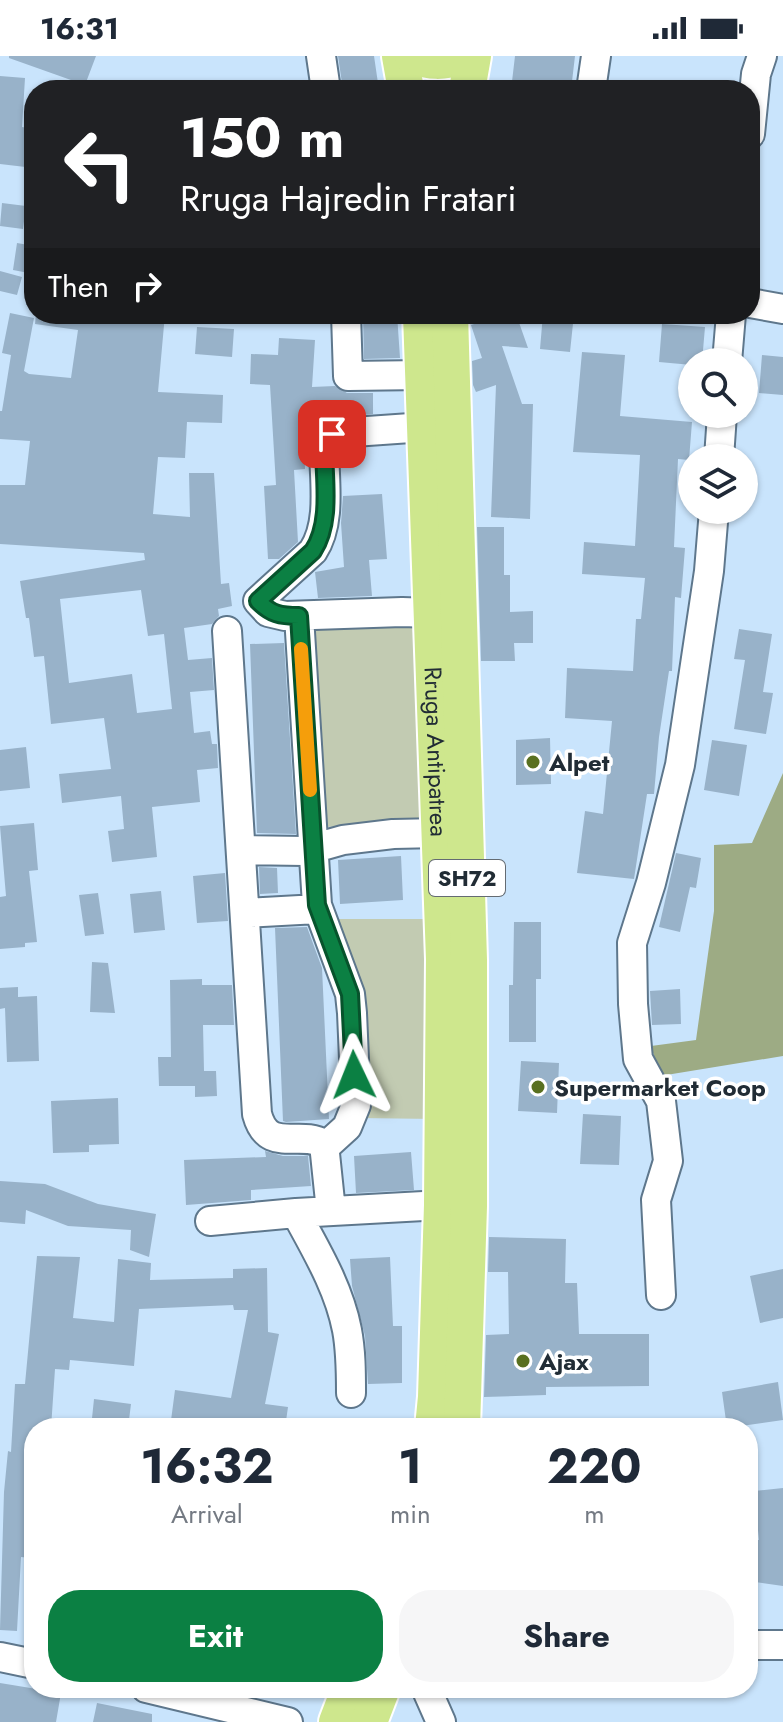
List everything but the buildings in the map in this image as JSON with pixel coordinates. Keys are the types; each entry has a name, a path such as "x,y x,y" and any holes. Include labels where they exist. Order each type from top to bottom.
{"main road":[{"path":"400,56 404,80"},
{"path":"413,56 428,61 446,61 460,56"},
{"path":"469,80 473,56"},
{"name":"Rruga Antipatrea","path":"421,324 444,959 442,1205 434,1418"},
{"name":"Rruga Antipatrea","path":"450,324 469,960 469,1206 462,1418"},
{"path":"337,1722 346,1698"},
{"path":"369,1722 378,1698"}],"street":[{"path":"321,56 325,80"},
{"path":"592,80 596,56"},
{"path":"755,80 762,56"},
{"path":"760,305 783,309"},
{"path":"346,324 348,376 423,375"},
{"path":"728,348 730,324"},
{"path":"425,427 339,433 326,439 324,518 319,542 258,601 268,612 277,616 432,613"},
{"path":"661,1295 656,1200 668,1161 661,1101 638,1059 632,943 651,883 680,765 709,571 713,524"},
{"path":"299,616 318,909 350,994 356,1105 347,1127 325,1147"},
{"path":"227,631 257,1114 260,1126 267,1134 277,1138 316,1140 325,1147 331,1211"},
{"path":"241,850 314,849 355,838 440,833"},
{"path":"245,913 318,909"},
{"path":"210,1221 442,1205"},
{"path":"296,1213 333,1283 343,1312 349,1343 351,1393"},
{"path":"758,1645 783,1645"},
{"path":"0,1657 24,1662"},
{"path":"188,1698 288,1722"},
{"path":"430,1698 441,1722"}],"green space":[{"path":"421,621 427,825 319,827 304,622"},
{"path":"783,773 783,1056 660,1076 651,1046 696,1040 714,911 714,845 752,843"},
{"path":"327,919 434,919 437,1119 358,1118"}],"slow traffic":[{"path":"301,649 310,790"}],"place":[{"name":"Alpet","path":"533,762"},
{"name":"Supermarket Coop","path":"538,1087"},
{"name":"Ajax","path":"523,1361"}],"route":[{"path":"332,434 324,446 324,518 319,542 258,601 268,612 277,616 299,616 317,905 350,994 354,1075"}]}
